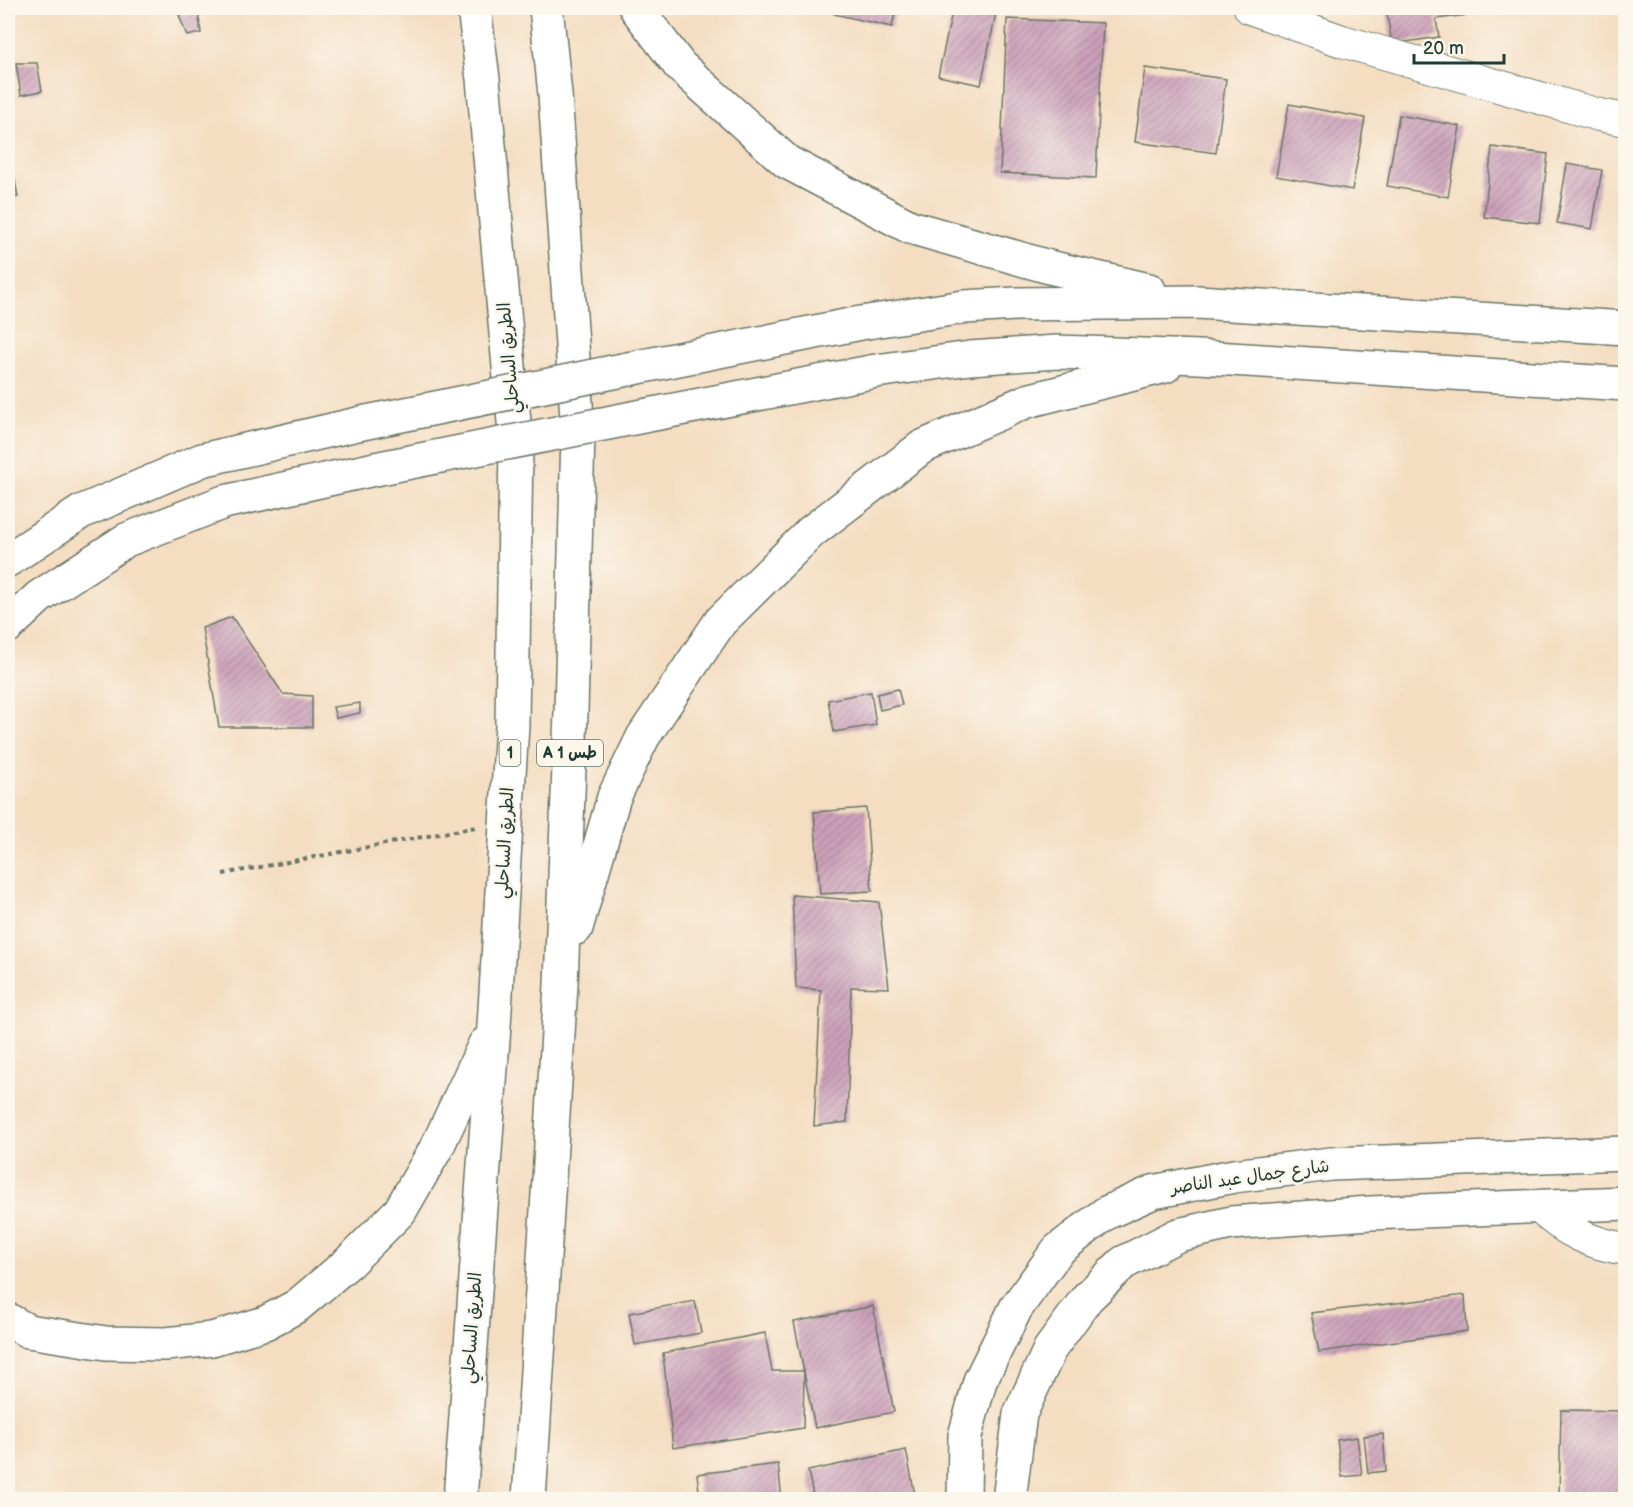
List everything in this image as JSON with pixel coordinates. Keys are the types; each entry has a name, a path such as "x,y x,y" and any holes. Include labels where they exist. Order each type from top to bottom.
{"main road":[{"name":"الطريق الساحلي","path":"456,1496 494,1026 512,725 516,444 483,79 474,8"},
{"name":"A 1 طس","path":"529,1500 561,985 578,433 555,94 546,8"},
{"path":"636,8 680,66 788,162 910,227 1049,267 1197,302"},
{"path":"8,560 81,512 202,460 362,423 623,370 861,323 964,307 1016,304 1197,302 1626,328"},
{"path":"8,626 39,597 126,540 224,502 375,469 876,371 970,358 1058,352 1199,357 1626,384"},
{"path":"561,985 614,797 643,737 720,622 802,541 922,447 1027,401 1199,357"},
{"path":"8,1320 28,1330 106,1343 166,1344 212,1339 265,1323 297,1306 348,1263 400,1211 438,1145 494,1026"},
{"name":"شارع جمال عبد الناصر","path":"964,1500 966,1436 980,1381 1016,1308 1058,1250 1106,1213 1153,1192 1234,1176 1320,1166 1626,1153"},
{"path":"1009,1500 1020,1414 1050,1349 1087,1298 1123,1263 1178,1235 1232,1223 1370,1213 1626,1203"}],"street":[{"path":"1250,8 1342,41 1599,115 1626,120"},
{"path":"1539,1207 1559,1224 1580,1237 1608,1246 1626,1248"}],"path":[{"path":"223,874 506,821"}],"building":[{"path":"835,8 896,8 892,27 834,14"},
{"path":"953,8 997,8 981,85 938,76"},
{"path":"1386,8 1475,8 1476,14 1436,19 1439,37 1392,44"},
{"path":"198,11 201,33 187,36 179,15"},
{"path":"1007,19 1103,23 1096,178 1000,173"},
{"path":"16,63 37,63 42,91 21,95"},
{"path":"1145,68 1226,79 1216,153 1135,142"},
{"path":"1289,104 1365,118 1352,190 1276,176"},
{"path":"1399,115 1460,126 1448,197 1387,186"},
{"path":"1492,147 1548,154 1540,223 1484,217"},
{"path":"8,151 18,197 8,199"},
{"path":"1567,164 1602,170 1592,229 1557,223"},
{"path":"232,617 283,694 312,696 312,727 219,727 202,628"},
{"path":"898,689 902,705 880,710 877,694"},
{"path":"871,692 876,725 834,732 828,700"},
{"path":"360,703 360,713 336,718 333,707"},
{"path":"866,808 872,891 820,894 814,812"},
{"path":"792,895 879,902 889,988 851,987 847,1122 814,1126 821,990 796,988"},
{"path":"1465,1295 1467,1331 1319,1352 1311,1313"},
{"path":"695,1301 701,1333 635,1345 629,1313"},
{"path":"873,1306 894,1412 815,1428 794,1322"},
{"path":"765,1333 772,1371 804,1371 803,1428 673,1448 663,1353"},
{"path":"1561,1410 1626,1411 1626,1500 1559,1500"},
{"path":"1383,1434 1386,1471 1368,1473 1364,1436"},
{"path":"1357,1437 1362,1475 1342,1477 1337,1440"},
{"path":"906,1450 916,1500 814,1500 808,1471"},
{"path":"778,1464 782,1500 700,1500 697,1474"}]}
